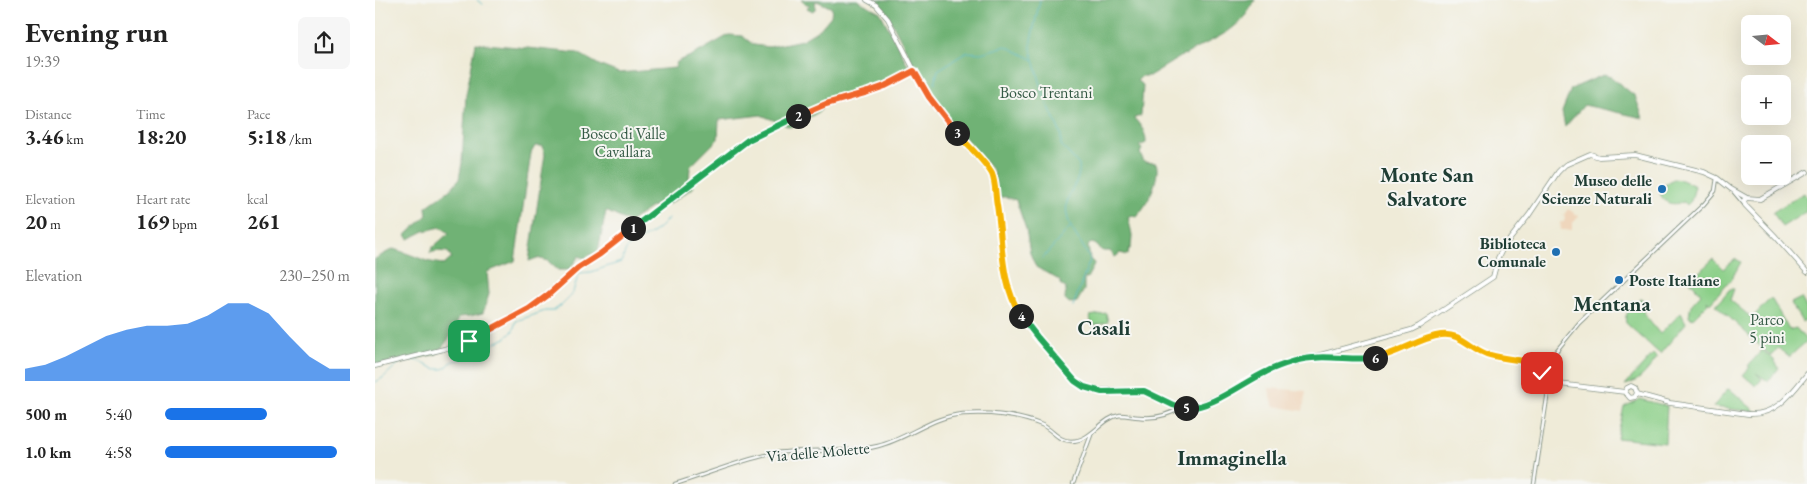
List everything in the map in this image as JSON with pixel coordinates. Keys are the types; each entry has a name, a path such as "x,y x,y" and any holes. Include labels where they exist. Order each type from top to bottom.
{"main road":[{"path":"867,0 876,5 884,14 927,95 991,172 994,180 1000,224 1003,266 1008,287 1020,314 1038,338 1075,381 1084,387 1102,392 1144,391 1173,405 1182,407 1192,408 1201,405 1267,371 1309,357 1416,328 1493,277 1503,248 1529,215 1558,172 1565,165 1590,154 1599,157 1635,155 1702,172 1717,178 1747,198 1760,199 1807,172"},
{"path":"375,366 466,342 515,318 544,298 578,268 609,247 751,138 826,104 868,92 914,71"},
{"path":"1747,198 1743,200 1745,205 1807,272"},
{"path":"1309,357 1373,359 1443,335 1459,338 1489,355 1539,364 1543,370 1543,376 1547,377 1552,383 1625,392 1630,398 1637,394"},
{"path":"1543,370 1550,372 1547,377"},
{"path":"1637,394 1670,403 1746,414 1761,414 1779,405 1807,374"},
{"path":"1625,392 1627,388 1632,386 1637,389 1637,394"}],"street":[{"path":"1550,372 1553,354 1579,323 1709,199 1715,191 1717,178"},
{"path":"1731,189 1745,205"},
{"path":"1534,484 1549,385 1547,377"},
{"name":"Via delle Molette","path":"675,484 747,460 776,453 879,446 937,421 961,414 998,414 1021,418 1045,427 1064,440 1078,440 1091,435 1116,416 1155,418 1172,414 1182,407"},
{"path":"1073,484 1091,435"}],"shaded area":[{"path":"1568,209 1579,216 1572,222 1572,230 1561,230 1560,222 1564,222 1565,217 1563,216"},
{"path":"1269,388 1306,391 1303,411 1274,406"}],"green space":[{"name":"Bosco di Valle Cavallara","path":"801,0 857,0 880,12 909,67 904,72 884,82 826,100 819,112 790,127 761,115 719,120 718,139 690,167 689,179 694,187 669,204 661,201 629,222 606,211 598,251 584,258 579,256 569,270 558,270 548,261 537,258 529,261 545,154 542,146 535,146 531,153 515,261 487,272 489,294 483,313 459,317 453,333 437,354 402,362 375,365 375,259 393,249 444,265 452,258 448,252 437,251 430,253 432,248 449,233 441,227 424,231 409,239 406,235 427,215 426,207 451,189 459,179 462,163 466,95 476,43 578,53 601,66 619,73 675,68 677,62 729,35 742,36 754,45 769,47 802,40 820,29 831,16 832,8 817,1 815,2 816,8 813,11 807,8 810,5"},
{"name":"Bosco Trentani","path":"872,0 1255,0 1241,20 1225,34 1185,55 1183,54 1149,76 1142,76 1137,81 1143,85 1141,116 1134,118 1143,129 1146,143 1139,146 1142,149 1140,153 1144,162 1156,163 1157,176 1155,183 1140,212 1136,216 1131,215 1128,217 1132,235 1131,248 1128,255 1120,253 1115,257 1110,251 1103,251 1091,243 1088,246 1090,259 1094,263 1093,267 1087,278 1084,278 1084,290 1077,302 1070,303 1065,300 1066,288 1062,286 1059,280 1036,267 1030,253 1026,229 1016,200 998,197 993,171 929,94 885,9"},
{"path":"1603,75 1611,77 1635,96 1643,118 1584,105 1565,127 1562,112 1571,89"},
{"path":"1673,179 1682,180 1695,186 1691,201 1687,205 1684,202 1673,204 1662,198 1660,194 1664,191 1665,185"},
{"path":"1804,193 1807,198 1807,211 1782,227 1773,212"},
{"path":"1713,259 1723,269 1736,259 1741,262 1732,278 1710,303 1707,300 1708,303 1692,319 1689,316 1691,305 1701,294 1690,281"},
{"name":"Parco 5 pini","path":"1730,289 1734,289 1730,300 1752,318 1771,298 1789,330 1796,328 1807,341 1789,357 1778,348 1771,356 1716,305"},
{"path":"1801,298 1807,309 1807,319 1802,322 1791,303"},
{"path":"1640,299 1646,301 1650,306 1643,313 1660,334 1681,313 1686,323 1660,354 1626,323 1626,316"},
{"path":"1106,313 1108,322 1092,326 1090,316"},
{"path":"1762,350 1774,360 1779,368 1768,381 1756,373 1762,379 1756,386 1743,375"},
{"path":"1653,354 1657,358 1644,374 1635,381 1625,385"},
{"path":"1728,389 1732,391 1756,412 1713,407"},
{"path":"1640,399 1667,406 1665,443 1617,438 1624,407"}],"waterway":[{"path":"477,0 482,4"},
{"path":"1040,0 1031,40 1031,49 1044,96 1061,134 1061,145 1079,165 1077,180 1068,197 1067,211 1070,225 1090,260 1073,306"},
{"path":"935,83 938,70 967,52 981,53 1006,46 1034,60"},
{"path":"375,382 404,361 414,360 435,369 442,369 453,362 484,352 510,334 514,329 516,321 545,311 553,311 563,304 572,295 579,273 591,272 621,262 629,246 656,231 668,218"},
{"path":"1043,258 1070,227"}],"place":[{"name":"Museo delle Scienze Naturali","path":"1662,189"},
{"name":"Biblioteca Comunale","path":"1556,252"},
{"name":"Poste Italiane","path":"1619,280"}],"district":[{"name":"Monte San Salvatore","path":"1427,186"},
{"name":"Mentana","path":"1612,303"},
{"name":"Casali","path":"1104,327"},
{"name":"Immaginella","path":"1232,457"}],"route":[{"path":"469,341 529,309 578,268 609,247 751,138 826,104 885,86 914,71 927,95 993,176 1000,224 1004,273 1020,314 1075,381 1084,387 1102,392 1144,391 1164,402 1192,408 1216,398 1267,371 1295,361 1309,357 1373,359 1393,354 1438,335 1449,335 1459,338 1489,355 1539,364 1543,370 1542,373"}]}
